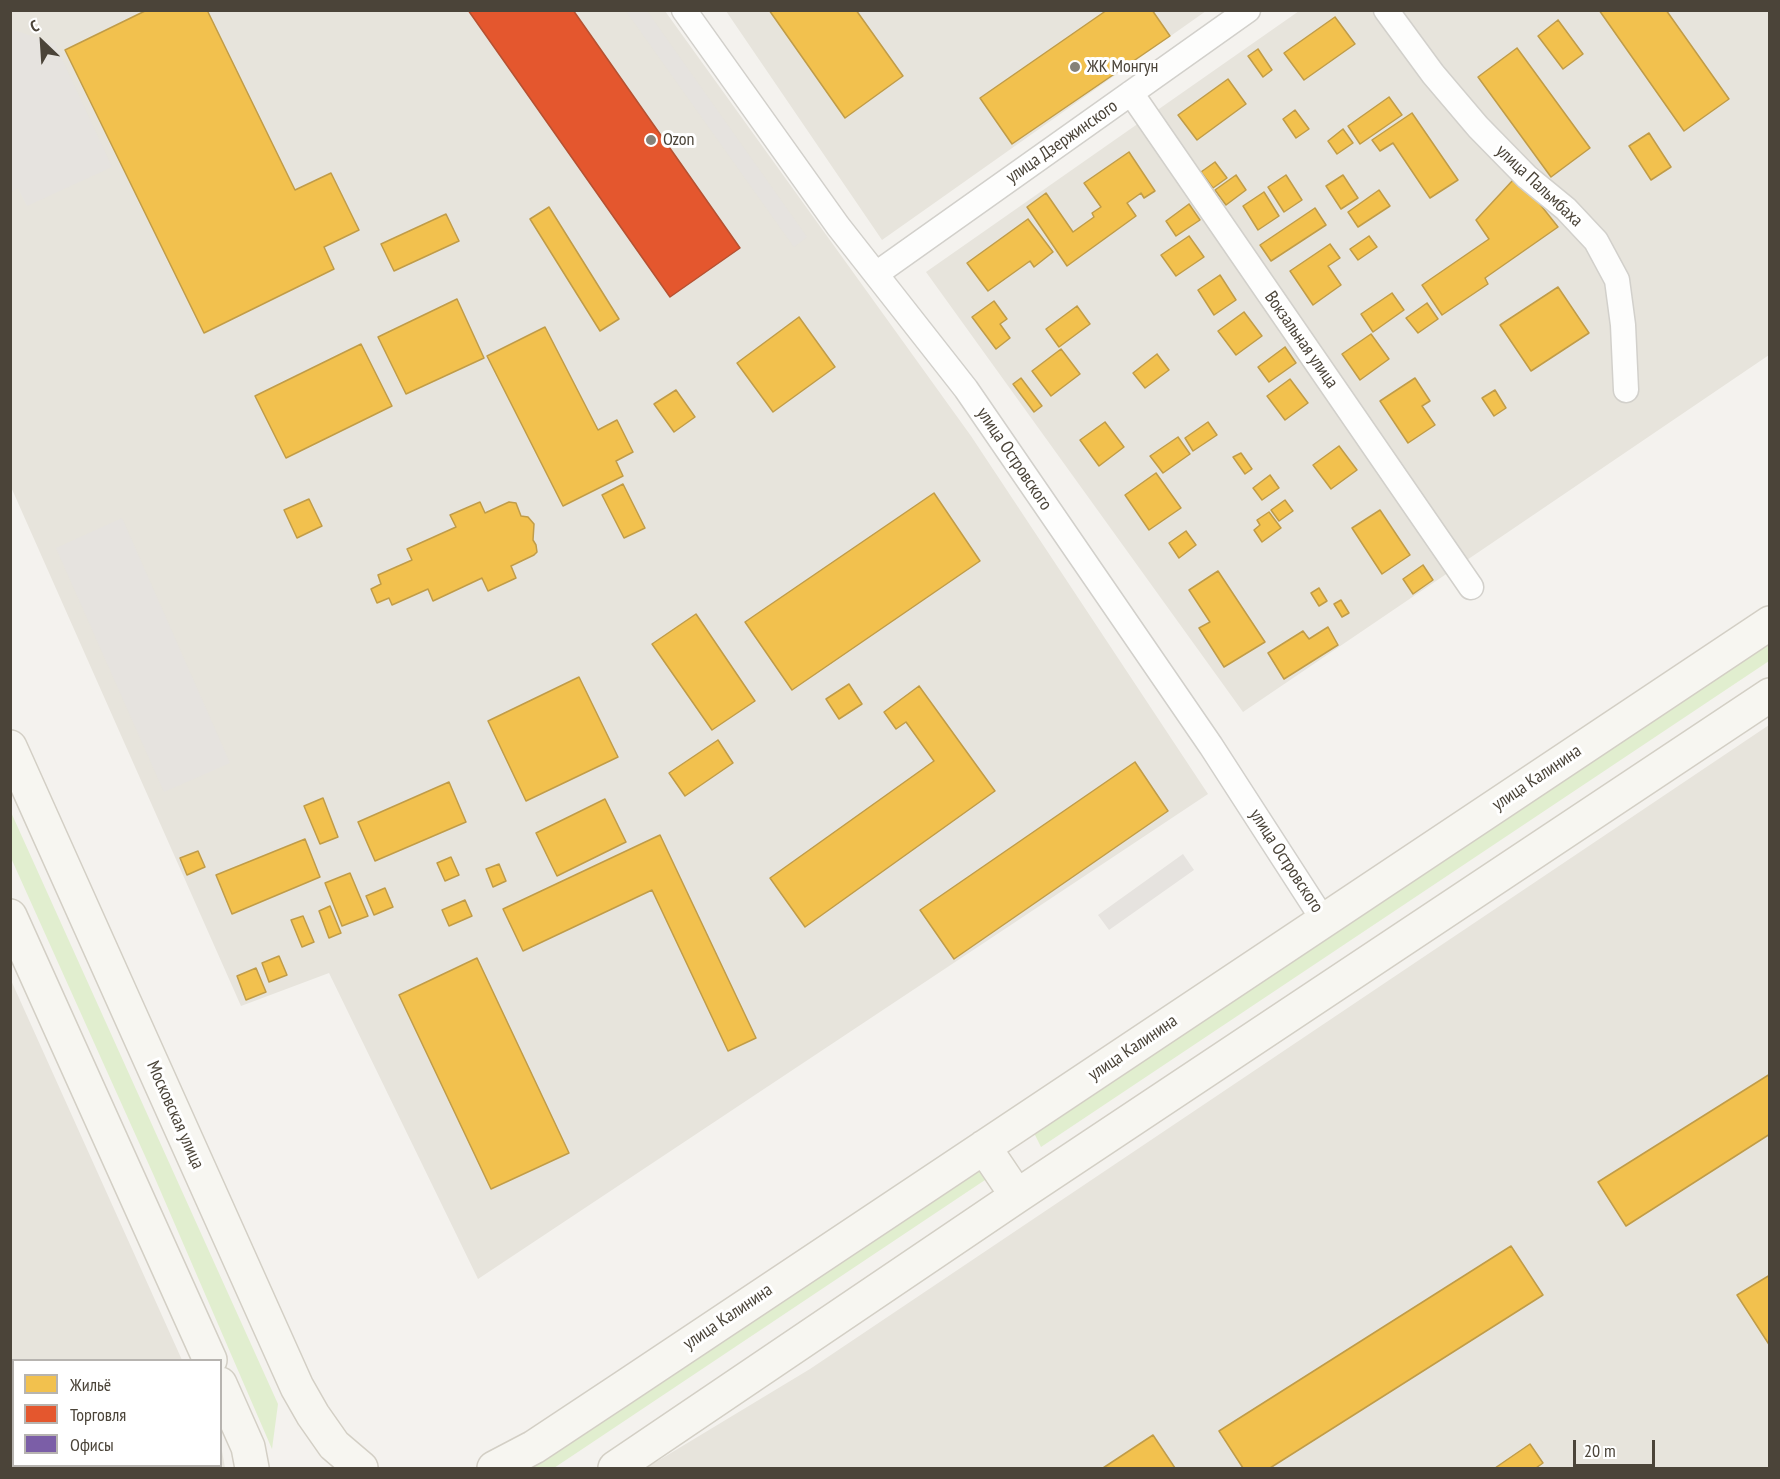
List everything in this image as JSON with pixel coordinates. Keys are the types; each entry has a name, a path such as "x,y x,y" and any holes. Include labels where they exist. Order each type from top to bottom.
{"main road":[{"name":"улица Калинина","path":"494,1468 534,1447 1770,623"},
{"path":"615,1468 1017,1196 1770,695"},
{"name":"Московская улица","path":"10,747 297,1387 334,1445 361,1468"},
{"path":"10,916 210,1359"},
{"path":"984,1147 1017,1196"},
{"path":"222,1388 248,1447 252,1468"}],"street":[{"name":"улица Островского","path":"684,10 838,226 966,388 1211,746 1324,921"},
{"name":"улица Дзержинского","path":"876,274 1248,10"},
{"name":"улица Пальмбаха","path":"1386,10 1433,74 1478,127 1527,177 1566,209 1596,241 1617,280 1623,325 1626,390"},
{"name":"Вокзальная улица","path":"1131,93 1471,587"}],"shaded area":[{"path":"10,11 665,11 971,436 1208,794 478,1279 329,973 241,1006 11,487"},
{"path":"626,11 647,11 807,237 794,247"},
{"path":"726,11 1206,11 882,240"},
{"path":"1299,11 1769,11 1769,355 1243,712 926,272"},
{"path":"11,29 55,44 112,167 27,206 18,188 11,192"},
{"path":"122,518 230,763 164,792 56,548"},
{"path":"1769,725 1769,1468 646,1468 810,1369"},
{"path":"1183,854 1194,870 1109,930 1098,915"},
{"path":"10,978 182,1359 12,1359 12,1467 222,1467 222,1451 225,1468 11,1468"}],"green space":[{"path":"1769,636 1769,661 1041,1147 1032,1129"},
{"path":"10,810 278,1404 272,1449 154,1176 11,858"},
{"path":"979,1164 988,1178 554,1468 520,1468"}],"building: Жильё":[{"path":"147,10 207,10 295,190 331,173 359,230 324,247 334,269 204,333 65,50"},
{"path":"769,10 856,10 903,76 845,118"},
{"name":"ЖК Монгун","path":"1107,10 1152,10 1170,36 1012,144 980,98"},
{"path":"1599,10 1666,10 1729,99 1684,131"},
{"path":"1335,17 1355,44 1304,80 1284,53"},
{"path":"1558,20 1583,54 1563,69 1538,36"},
{"path":"1517,48 1590,148 1551,177 1478,77"},
{"path":"1258,49 1272,70 1263,77 1248,56"},
{"path":"1228,79 1246,104 1197,140 1178,115"},
{"path":"1389,97 1402,115 1360,144 1348,126"},
{"path":"1295,110 1309,129 1296,138 1283,119"},
{"path":"1412,113 1458,180 1430,198 1393,143 1380,151 1372,140"},
{"path":"1343,129 1353,143 1337,154 1328,141"},
{"path":"1649,133 1671,167 1651,180 1629,146"},
{"path":"1129,152 1155,191 1144,198 1141,193 1127,203 1136,216 1067,266 1027,207 1046,193 1073,232 1094,217 1092,213 1101,207 1084,183"},
{"path":"1215,162 1227,178 1213,188 1201,172"},
{"path":"1236,175 1246,190 1226,205 1215,190"},
{"path":"1286,175 1302,200 1284,212 1268,187"},
{"path":"1343,175 1358,198 1341,209 1326,186"},
{"path":"1513,180 1539,203 1558,227 1485,278 1488,284 1442,315 1422,285 1489,239 1476,220"},
{"path":"1379,190 1390,206 1358,227 1348,212"},
{"path":"1264,192 1279,216 1258,230 1243,206"},
{"path":"1189,204 1200,220 1176,236 1166,221"},
{"path":"549,207 619,319 600,331 530,219"},
{"path":"1315,208 1326,225 1271,261 1260,245"},
{"path":"446,214 459,241 394,271 381,244"},
{"path":"1028,219 1053,252 1034,267 1030,261 988,291 967,263"},
{"path":"1189,236 1204,257 1176,276 1161,255"},
{"path":"1369,236 1377,247 1358,260 1350,249"},
{"path":"1330,244 1340,258 1328,266 1341,285 1313,305 1290,271"},
{"path":"1220,275 1236,300 1214,315 1198,290"},
{"path":"1558,287 1589,333 1531,371 1500,325"},
{"path":"1392,293 1404,310 1373,332 1361,314"},
{"path":"457,299 484,358 406,394 378,337"},
{"path":"994,301 1007,319 1000,324 1010,338 996,349 972,317"},
{"path":"1427,303 1438,319 1418,333 1406,318"},
{"path":"1077,306 1090,324 1059,347 1046,329"},
{"path":"1244,312 1262,336 1236,355 1218,331"},
{"path":"799,317 835,367 773,412 737,363"},
{"path":"545,327 598,430 617,420 633,452 616,461 623,476 563,506 487,356"},
{"path":"1371,334 1389,359 1360,380 1342,354"},
{"path":"361,344 392,406 286,458 255,396"},
{"path":"1285,347 1296,363 1269,382 1258,367"},
{"path":"1061,349 1080,374 1051,396 1032,371"},
{"path":"1157,354 1169,370 1145,388 1133,373"},
{"path":"1021,378 1042,406 1034,412 1013,384"},
{"path":"1415,378 1430,401 1422,406 1435,425 1408,443 1380,401"},
{"path":"1290,379 1308,403 1285,420 1267,396"},
{"path":"676,390 695,417 674,432 654,404"},
{"path":"1495,390 1506,408 1494,416 1482,398"},
{"path":"1105,422 1124,447 1099,466 1080,440"},
{"path":"1208,422 1217,435 1193,451 1185,438"},
{"path":"1178,437 1190,454 1163,473 1150,456"},
{"path":"1339,446 1357,470 1331,489 1313,465"},
{"path":"1241,453 1252,469 1245,474 1233,457"},
{"path":"1156,473 1181,508 1149,530 1125,495"},
{"path":"1270,475 1279,488 1262,500 1253,488"},
{"path":"623,484 645,528 624,538 602,495"},
{"path":"934,493 980,561 792,690 745,622"},
{"path":"309,499 322,526 297,538 284,510"},
{"path":"1285,500 1293,511 1279,521 1271,510"},
{"path":"480,502 485,513 509,502 516,503 521,516 528,517 534,524 533,540 537,552 511,566 516,578 488,591 482,578 433,601 428,589 392,605 389,598 377,603 371,589 381,584 378,575 412,560 407,549 456,527 450,515"},
{"path":"1380,510 1410,555 1382,574 1352,528"},
{"path":"1269,512 1281,528 1262,542 1254,530 1260,525 1257,520"},
{"path":"1186,531 1196,545 1179,558 1169,543"},
{"path":"1423,565 1433,580 1413,594 1403,579"},
{"path":"1218,571 1265,642 1224,667 1199,628 1210,622 1189,590"},
{"path":"1319,588 1327,601 1319,606 1311,593"},
{"path":"1341,600 1349,613 1342,617 1334,604"},
{"path":"696,614 755,701 712,730 652,644"},
{"path":"1328,627 1338,645 1284,679 1268,653 1303,631 1309,639"},
{"path":"579,677 618,757 526,801 488,721"},
{"path":"849,684 862,704 839,719 826,699"},
{"path":"919,686 995,791 805,927 770,878 934,761 906,722 896,729 884,712"},
{"path":"718,740 733,763 685,796 669,773"},
{"path":"1135,762 1168,811 954,959 920,910"},
{"path":"449,782 466,822 375,861 358,822"},
{"path":"323,798 338,837 320,844 304,806"},
{"path":"605,799 626,842 557,876 536,833"},
{"path":"660,835 756,1038 728,1051 652,890 523,951 503,909"},
{"path":"305,839 320,877 232,914 216,875"},
{"path":"198,851 205,867 187,875 180,858"},
{"path":"451,857 459,875 445,881 437,863"},
{"path":"499,864 506,881 493,887 486,869"},
{"path":"350,873 368,916 342,926 325,883"},
{"path":"385,888 393,907 374,915 366,896"},
{"path":"465,900 472,916 449,926 442,910"},
{"path":"330,906 341,933 329,938 319,911"},
{"path":"303,916 314,942 302,947 291,920"},
{"path":"279,956 287,975 269,982 262,963"},
{"path":"477,958 569,1153 491,1189 399,995"},
{"path":"256,968 266,992 246,1000 237,976"},
{"path":"1770,1074 1770,1134 1626,1226 1598,1182"},
{"path":"1511,1246 1543,1295 1270,1468 1243,1468 1219,1431"},
{"path":"1770,1275 1770,1346 1737,1295"},
{"path":"1153,1435 1175,1468 1103,1468"},
{"path":"1530,1444 1543,1463 1536,1468 1495,1468"}],"building: Торговля":[{"path":"468,10 573,10 740,248 670,297"}],"building: Офисы":[{"path":"10,1423 12,1427 12,1467 27,1468 10,1468"}],"place":[{"name":"ЖК Монгун","path":"1075,67"},
{"name":"Ozon","path":"651,140"}]}
